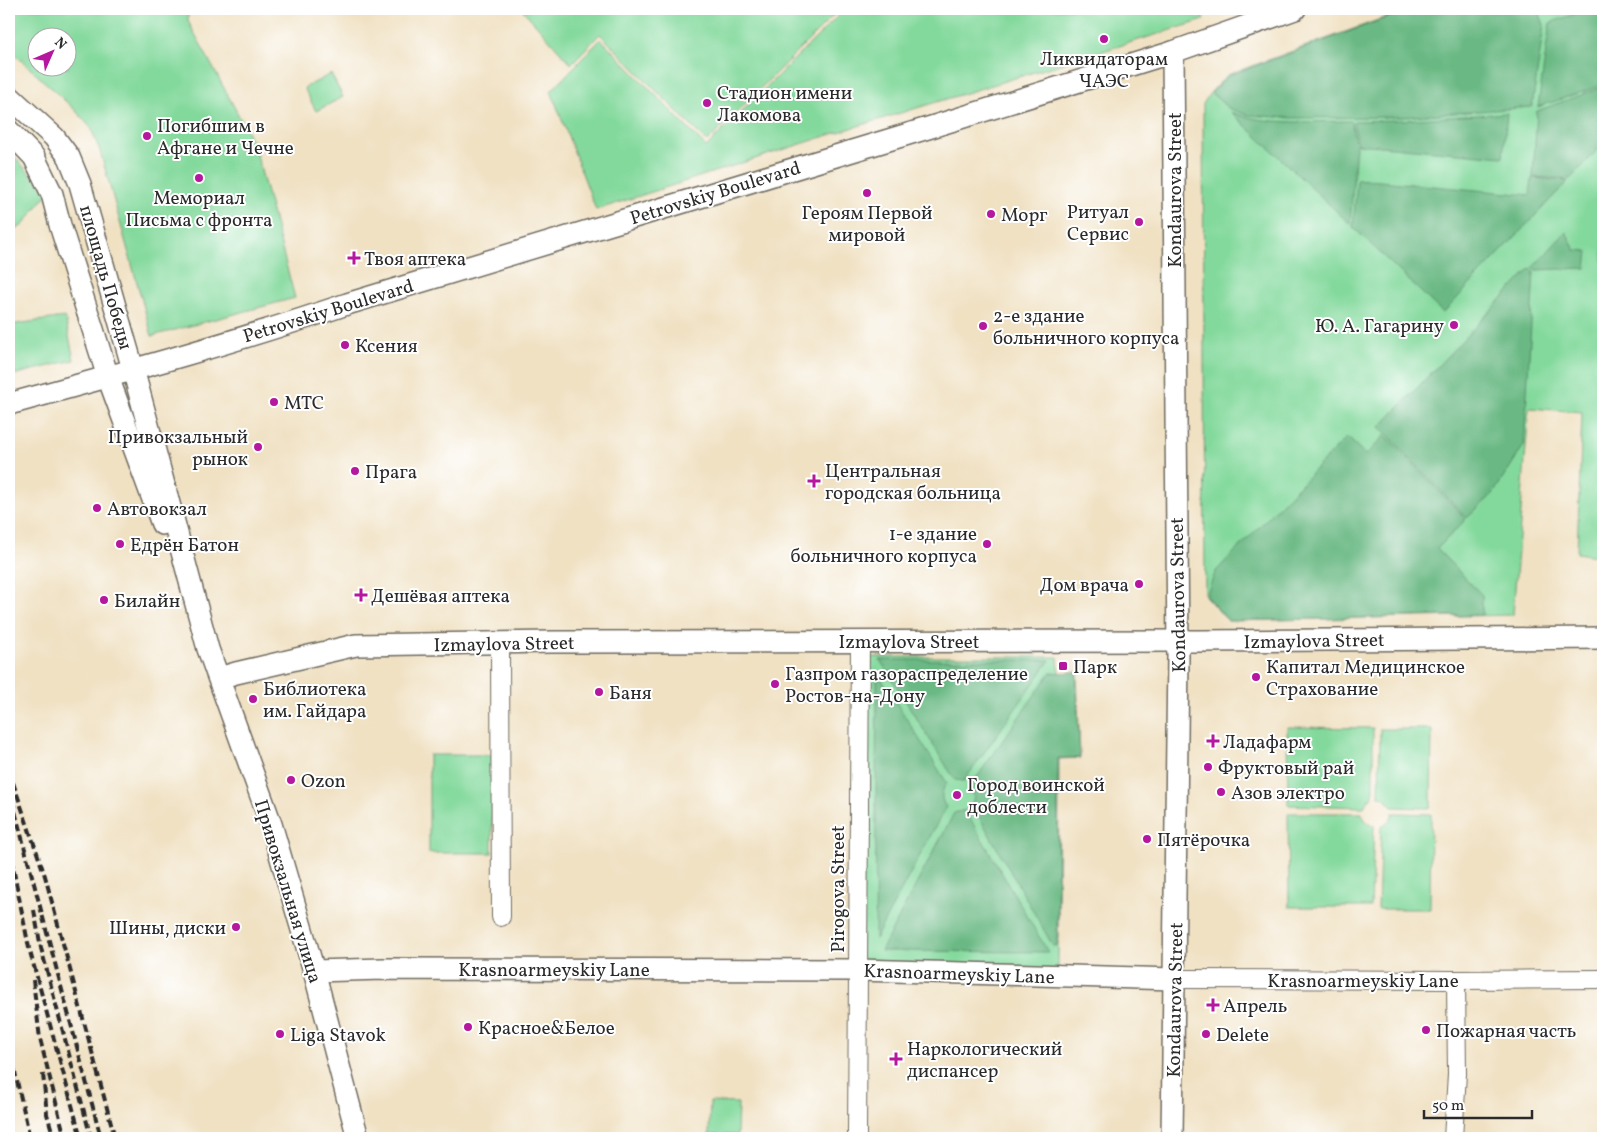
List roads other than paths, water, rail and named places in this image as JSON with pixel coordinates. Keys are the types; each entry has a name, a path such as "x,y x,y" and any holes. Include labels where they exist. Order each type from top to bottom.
{"street":[{"name":"Petrovskiy Boulevard","path":"9,404 108,377 302,319 928,128 1173,52 1295,9"},
{"name":"Kondaurova Street","path":"1172,1138 1178,641 1173,52"},
{"name":"площадь Победы","path":"9,96 54,137 69,157 80,184 133,369"},
{"name":"площадь Победы","path":"9,131 34,157 52,194 60,226 108,377"},
{"name":"площадь Победы","path":"52,194 62,186 80,184"},
{"name":"Привокзальная улица","path":"133,369 208,648"},
{"name":"Привокзальная улица","path":"108,377 271,824 314,971 358,1138"},
{"name":"Izmaylova Street","path":"219,678 356,644 1603,638"},
{"name":"Pirogova Street","path":"857,1138 860,641"},
{"path":"500,642 501,917"},
{"name":"Krasnoarmeyskiy Lane","path":"314,971 383,969 858,970 1174,979 1603,979"},
{"path":"1453,1138 1457,1074 1456,980"}],"railway":[{"path":"9,771 45,876 115,1138"},
{"path":"12,800 101,1138"},
{"path":"9,847 29,948 81,1138"},
{"path":"34,910 41,948 91,1138"},
{"path":"33,980 40,1039 65,1138"},
{"path":"9,1046 30,1138"},
{"path":"43,1074 47,1114 54,1138"}],"place":[{"name":"Ликвидаторам ЧАЭС","path":"1104,39"},
{"name":"Стадион имени Лакомова","path":"707,103"},
{"name":"Погибшим в Афгане и Чечне","path":"147,136"},
{"name":"Мемориал Письма с фронта","path":"199,178"},
{"name":"Героям Первой мировой","path":"867,193"},
{"name":"Морг","path":"991,214"},
{"name":"Ритуал Сервис","path":"1139,222"},
{"name":"Твоя аптека","path":"354,258"},
{"name":"Ю. А. Гагарину","path":"1454,325"},
{"name":"2-е здание больничного корпуса","path":"983,326"},
{"name":"Ксения","path":"345,345"},
{"name":"МТС","path":"274,402"},
{"name":"Привокзальный рынок","path":"258,447"},
{"name":"Прага","path":"355,471"},
{"name":"Центральная городская больница","path":"814,481"},
{"name":"Автовокзал","path":"97,508"},
{"name":"Едрён Батон","path":"120,544"},
{"name":"1-е здание больничного корпуса","path":"987,544"},
{"name":"Дом врача","path":"1139,584"},
{"name":"Дешёвая аптека","path":"361,595"},
{"name":"Билайн","path":"104,600"},
{"name":"Парк","path":"1063,666"},
{"name":"Капитал Медицинское Страхование","path":"1256,677"},
{"name":"Газпром газораспределение Ростов-на-Дону","path":"775,684"},
{"name":"Баня","path":"599,692"},
{"name":"Библиотека им. Гайдара","path":"253,699"},
{"name":"Ладафарм","path":"1213,741"},
{"name":"Фруктовый рай","path":"1208,767"},
{"name":"Ozon","path":"291,780"},
{"name":"Азов электро","path":"1221,792"},
{"name":"Город воинской доблести","path":"957,795"},
{"name":"Пятёрочка","path":"1147,839"},
{"name":"Шины, диски","path":"236,927"},
{"name":"Апрель","path":"1213,1005"},
{"name":"Красное&Белое","path":"468,1027"},
{"name":"Пожарная часть","path":"1426,1030"},
{"name":"Liga Stavоk","path":"280,1034"},
{"name":"Delete","path":"1206,1034"},
{"name":"Наркологический диспансер","path":"896,1059"}]}
